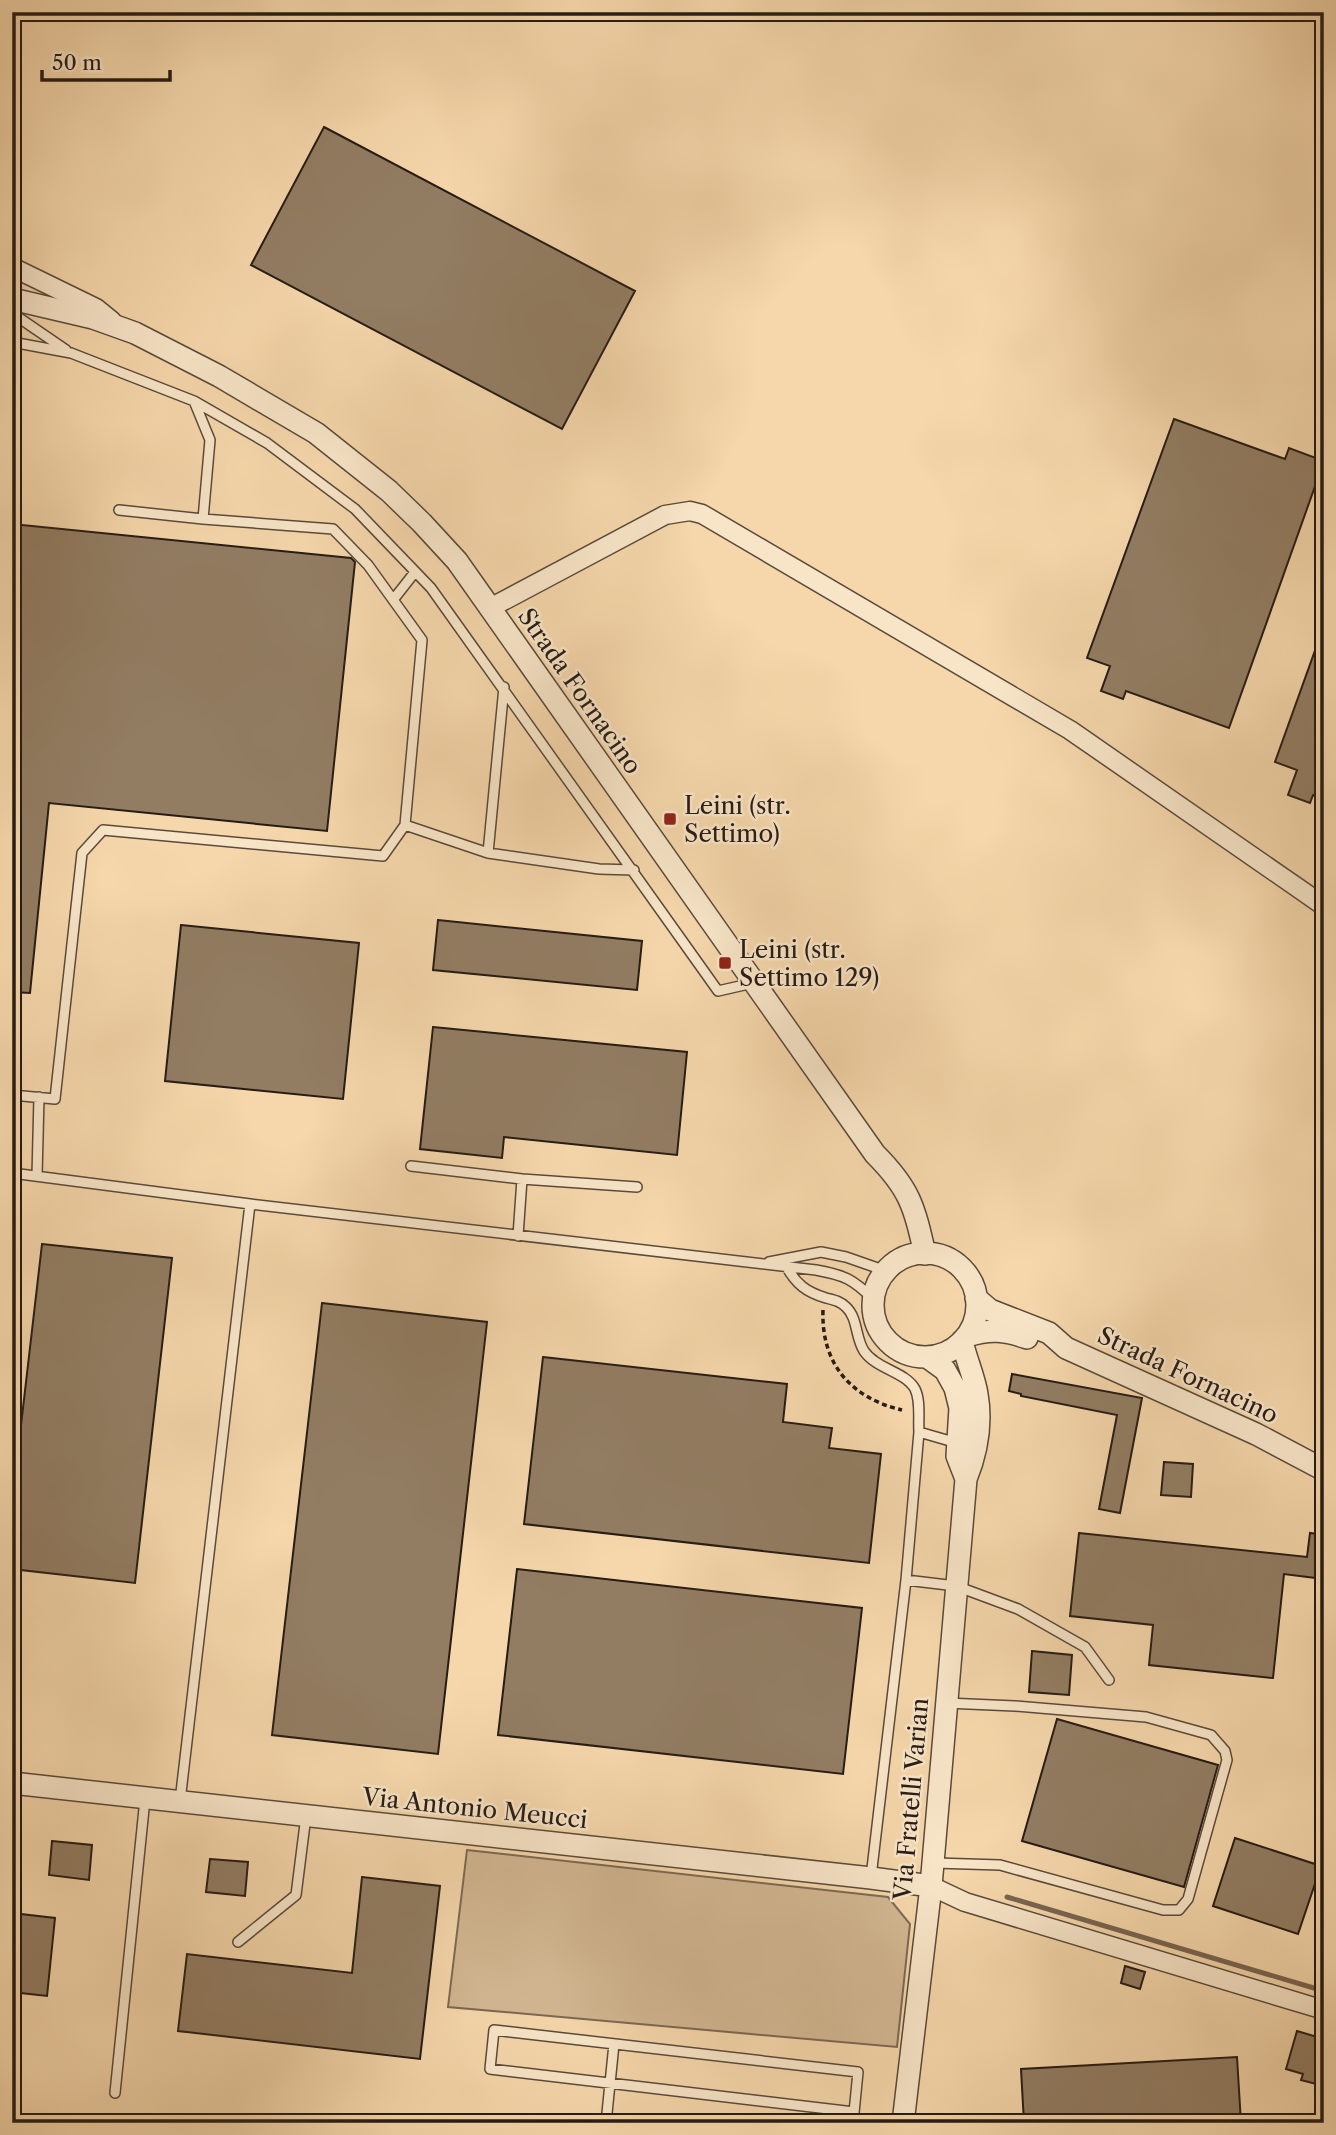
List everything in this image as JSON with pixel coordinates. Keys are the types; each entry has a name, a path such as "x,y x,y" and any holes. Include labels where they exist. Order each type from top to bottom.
{"street":[{"name":"Strada Fornacino","path":"12,267 96,308 124,329"},
{"name":"Strada Fornacino","path":"12,299 93,318 124,329 219,376 316,433 389,491 422,523 457,561 875,1154 897,1176 914,1207 925,1254"},
{"name":"Strada Fornacino","path":"12,312 133,344 158,347"},
{"path":"490,607 665,515 690,511 702,514 1059,722 1324,906"},
{"name":"Strada Fornacino","path":"875,1154 905,1222 904,1245 891,1266"},
{"path":"925,1254 940,1256 953,1262 972,1284 976,1298 973,1324 965,1338 952,1350 927,1357 909,1355 893,1347 881,1334 874,1317 873,1299 877,1284 891,1266 910,1256 925,1254"},
{"name":"Strada Fornacino","path":"976,1298 990,1310 1049,1333 1066,1348"},
{"name":"Strada Fornacino","path":"965,1338 987,1330 999,1330 1045,1345 1066,1348 1256,1434 1324,1470"},
{"name":"Via Fratelli Varian","path":"965,1338 969,1370 977,1391 979,1416 967,1444"},
{"name":"Via Fratelli Varian","path":"903,2123 931,1886 966,1479 975,1457 967,1444 955,1388 945,1370 927,1357"},
{"name":"Via Antonio Meucci","path":"12,1783 931,1886"},
{"path":"931,1886 965,1902 1324,2010"}],"lane":[{"path":"12,312 71,353"},
{"path":"12,342 71,353 194,401 267,443 355,509 431,588 718,991 754,983"},
{"path":"194,401 209,440 204,519"},
{"path":"12,1095 55,1099 82,853 103,830 383,856 405,825 422,640 368,565 333,530 119,510"},
{"path":"393,600 415,572"},
{"path":"488,853 504,687"},
{"path":"405,825 488,853 599,869 634,870"},
{"path":"37,1176 39,1097"},
{"path":"411,1166 522,1179 637,1187"},
{"path":"12,1173 518,1236 786,1266 841,1275 858,1284 873,1299"},
{"path":"518,1236 522,1179"},
{"path":"180,1801 250,1203"},
{"path":"760,1264 821,1252 891,1266"},
{"path":"786,1266 801,1287 844,1305 853,1318 859,1342 866,1353 881,1366 909,1382 917,1397 919,1432 906,1580 871,1878"},
{"path":"919,1432 948,1442 967,1444"},
{"path":"906,1580 956,1586 1001,1602 1054,1628 1085,1647 1109,1680"},
{"path":"933,1863 1000,1865 1163,1910 1179,1910 1188,1899 1227,1760 1225,1751 1210,1735 1146,1717 946,1703"},
{"path":"115,2092 146,1798"},
{"path":"238,1942 296,1895 306,1816"},
{"path":"853,2123 858,2072 494,2030 490,2069 854,2112"},
{"path":"606,2123 614,2044"}],"path":[{"path":"823,1310 825,1344 839,1371 862,1394 876,1402 902,1410"}],"shaded area":[{"path":"467,1850 888,1897 910,1924 897,2047 448,2007"}],"building":[{"path":"324,127 635,291 562,429 251,265"},
{"path":"1174,419 1285,459 1289,448 1324,461 1229,728 1126,691 1123,699 1101,691 1110,666 1087,658"},
{"path":"12,524 351,558 355,562 327,831 49,803 30,993 12,992"},
{"path":"1322,631 1324,799 1313,795 1310,803 1288,795 1297,770 1275,762"},
{"path":"438,920 642,941 637,990 433,970"},
{"path":"181,925 359,943 343,1099 165,1081"},
{"path":"433,1027 687,1052 677,1155 504,1137 502,1158 420,1149"},
{"path":"42,1244 172,1258 135,1583 12,1569 12,1503"},
{"path":"322,1303 487,1322 438,1754 272,1735"},
{"path":"543,1357 787,1384 783,1422 832,1428 829,1448 881,1454 869,1563 524,1524"},
{"path":"1012,1374 1142,1398 1120,1513 1099,1509 1117,1415 1021,1396 1009,1391"},
{"path":"1164,1462 1193,1464 1191,1497 1161,1495"},
{"path":"1079,1533 1307,1557 1310,1533 1324,1535 1324,1579 1284,1574 1273,1678 1149,1665 1153,1625 1070,1616"},
{"path":"517,1569 862,1608 843,1774 498,1735"},
{"path":"1032,1651 1072,1655 1069,1695 1029,1692"},
{"path":"1057,1719 1218,1765 1184,1887 1022,1841"},
{"path":"1235,1838 1321,1866 1298,1934 1213,1906"},
{"path":"52,1841 92,1845 89,1880 49,1875"},
{"path":"210,1859 248,1862 245,1896 206,1892"},
{"path":"362,1877 440,1886 420,2059 178,2031 187,1954 352,1973"},
{"path":"12,1913 55,1918 47,1996 12,1992"},
{"path":"1125,1966 1145,1972 1140,1989 1121,1983"},
{"path":"1297,2031 1324,2039 1324,2086 1301,2080 1303,2074 1286,2069"},
{"path":"1237,2057 1241,2123 1024,2123 1021,2069"}],"waterway":[{"path":"1007,1897 1324,1991"}],"place":[{"name":"Leini (str. Settimo)","path":"670,819"},
{"name":"Leini (str. Settimo 129)","path":"725,963"}]}
